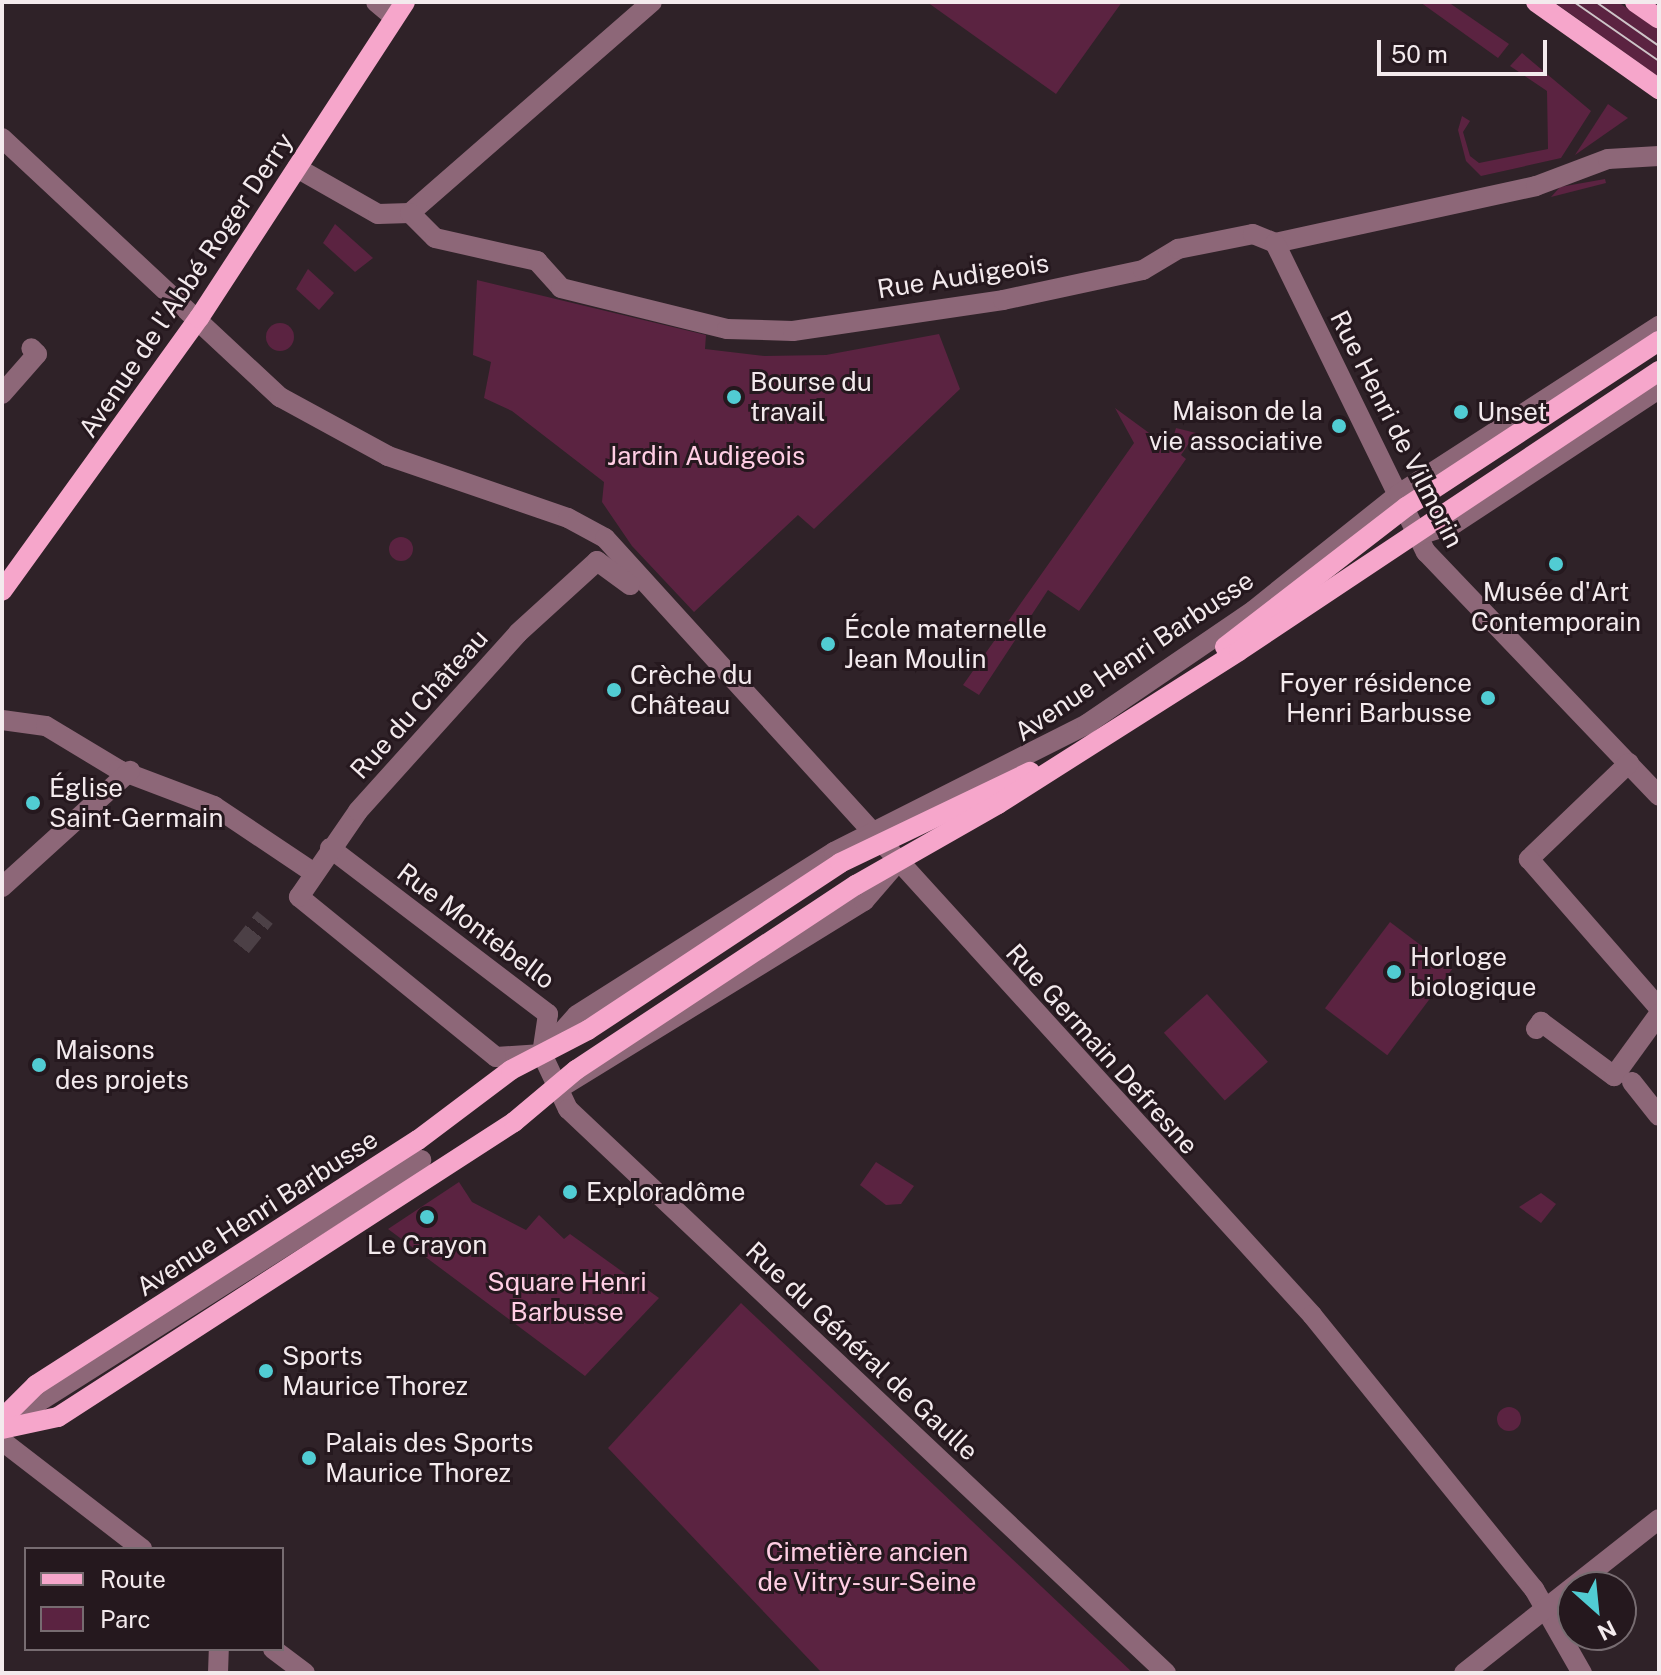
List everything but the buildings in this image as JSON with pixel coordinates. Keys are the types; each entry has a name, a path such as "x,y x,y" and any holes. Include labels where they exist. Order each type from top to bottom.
{"main road":[{"path":"1536,2 1659,89"},
{"path":"1635,2 1659,19"},
{"name":"Avenue de l'Abbé Roger Derry","path":"2,591 199,318 400,10"},
{"name":"Avenue Henri Barbusse","path":"1203,668 1402,501 1659,341"},
{"name":"Avenue Henri Barbusse","path":"2,1424 58,1417 555,1091 576,1070 1203,668 1416,536 1659,371"},
{"name":"Avenue Henri Barbusse","path":"2,1424 36,1385 873,839 1053,766"}],"street":[{"path":"376,2 400,10"},
{"path":"297,168 378,214 410,213 652,2"},
{"path":"2,138 199,318 280,397 364,445 599,534 597,561 642,598 663,604"},
{"name":"Rue Audigeois","path":"410,213 435,238 537,261 561,288 727,329 793,331 1003,300 1143,270 1178,249 1238,237 1275,243 1536,186 1608,159 1659,156"},
{"name":"Rue Henri de Vilmorin","path":"1275,243 1402,501 1416,536 1440,571 1659,796"},
{"name":"Avenue Henri Barbusse","path":"873,839 1076,731 1254,610 1402,501 1659,326"},
{"path":"2,394 37,354 31,348"},
{"name":"Avenue Henri Barbusse","path":"1416,536 1454,524 1659,389"},
{"name":"Rue Germain Defresne","path":"599,534 895,865 1312,1315 1476,1512 1545,1609 1582,1673"},
{"name":"Rue du Château","path":"542,1054 496,1057 299,897 311,871 330,848 518,633 597,561"},
{"path":"2,720 46,726 130,771 214,806 311,871"},
{"path":"1536,1029 1541,1022 1614,1076 1659,1011 1529,859 1629,763"},
{"path":"2,887 130,771"},
{"name":"Rue Montebello","path":"330,848 548,1014 542,1054"},
{"name":"Rue du Général de Gaulle","path":"542,1054 555,1091 1166,1673"},
{"path":"1632,1082 1659,1116"},
{"name":"Avenue Henri Barbusse","path":"2,1424 421,1160"},
{"path":"2,1441 139,1547"},
{"path":"1464,1673 1659,1519"},
{"path":"218,1673 219,1651"},
{"path":"276,1651 305,1673"}],"green space":[{"path":"927,2 1122,2 1056,94"},
{"path":"1420,2 1448,2 1509,44 1498,58"},
{"path":"1554,2 1618,2 1659,30 1659,77"},
{"path":"1522,53 1591,111 1561,158 1481,176 1466,161 1458,130 1462,116 1470,121 1463,132 1470,156 1479,163 1548,149 1547,91 1510,66"},
{"path":"1608,104 1628,118 1575,155"},
{"path":"1605,179 1606,183 1551,197 1560,187"},
{"path":"335,224 373,258 355,272 323,243"},
{"path":"308,269 334,293 319,310 296,289"},
{"name":"Jardin Audigeois","path":"477,280 706,335 705,349 765,356 826,355 939,334 960,389 814,529 798,515 694,612 632,546 602,502 604,482 512,411 484,398 491,362 473,355"},
{"path":"280,323 290,327 294,337 290,347 280,351 270,347 266,337 270,327"},
{"path":"1115,408 1156,438 1172,441 1176,428 1196,433 1181,455 1186,459 1079,611 1048,590 979,695 963,685 1134,443"},
{"path":"401,537 410,540 413,549 410,558 401,561 392,558 389,549 392,540"},
{"path":"1390,922 1452,969 1387,1055 1325,1008"},
{"path":"1207,994 1268,1062 1225,1100 1164,1033"},
{"path":"876,1162 914,1186 901,1204 886,1205 860,1185"},
{"name":"Square Henri Barbusse","path":"459,1182 472,1202 526,1230 539,1215 564,1239 570,1234 659,1298 585,1376 388,1229"},
{"path":"1541,1193 1556,1204 1541,1223 1519,1207"},
{"name":"Cimetière ancien de Vitry-sur-Seine","path":"741,1303 1133,1673 822,1673 608,1448"},
{"path":"1509,1407 1518,1410 1521,1419 1518,1428 1509,1431 1500,1428 1497,1419 1500,1410"}],"tunnel":[{"path":"241,947 265,917"}],"tram line":[{"path":"1574,2 1659,61"},
{"path":"1596,2 1659,46"}],"place":[{"name":"Bourse du travail","path":"734,397"},
{"name":"Unset","path":"1461,412"},
{"name":"Maison de la vie associative","path":"1339,426"},
{"name":"Musée d'Art Contemporain","path":"1556,564"},
{"name":"École maternelle Jean Moulin","path":"828,644"},
{"name":"Crèche du Château","path":"614,690"},
{"name":"Foyer résidence Henri Barbusse","path":"1488,698"},
{"name":"Église Saint-Germain","path":"33,803"},
{"name":"Horloge biologique","path":"1394,972"},
{"name":"Maisons des projets","path":"39,1065"},
{"name":"Exploradôme","path":"570,1192"},
{"name":"Le Crayon","path":"427,1217"},
{"name":"Sports Maurice Thorez","path":"266,1371"},
{"name":"Palais des Sports Maurice Thorez","path":"309,1458"}]}
